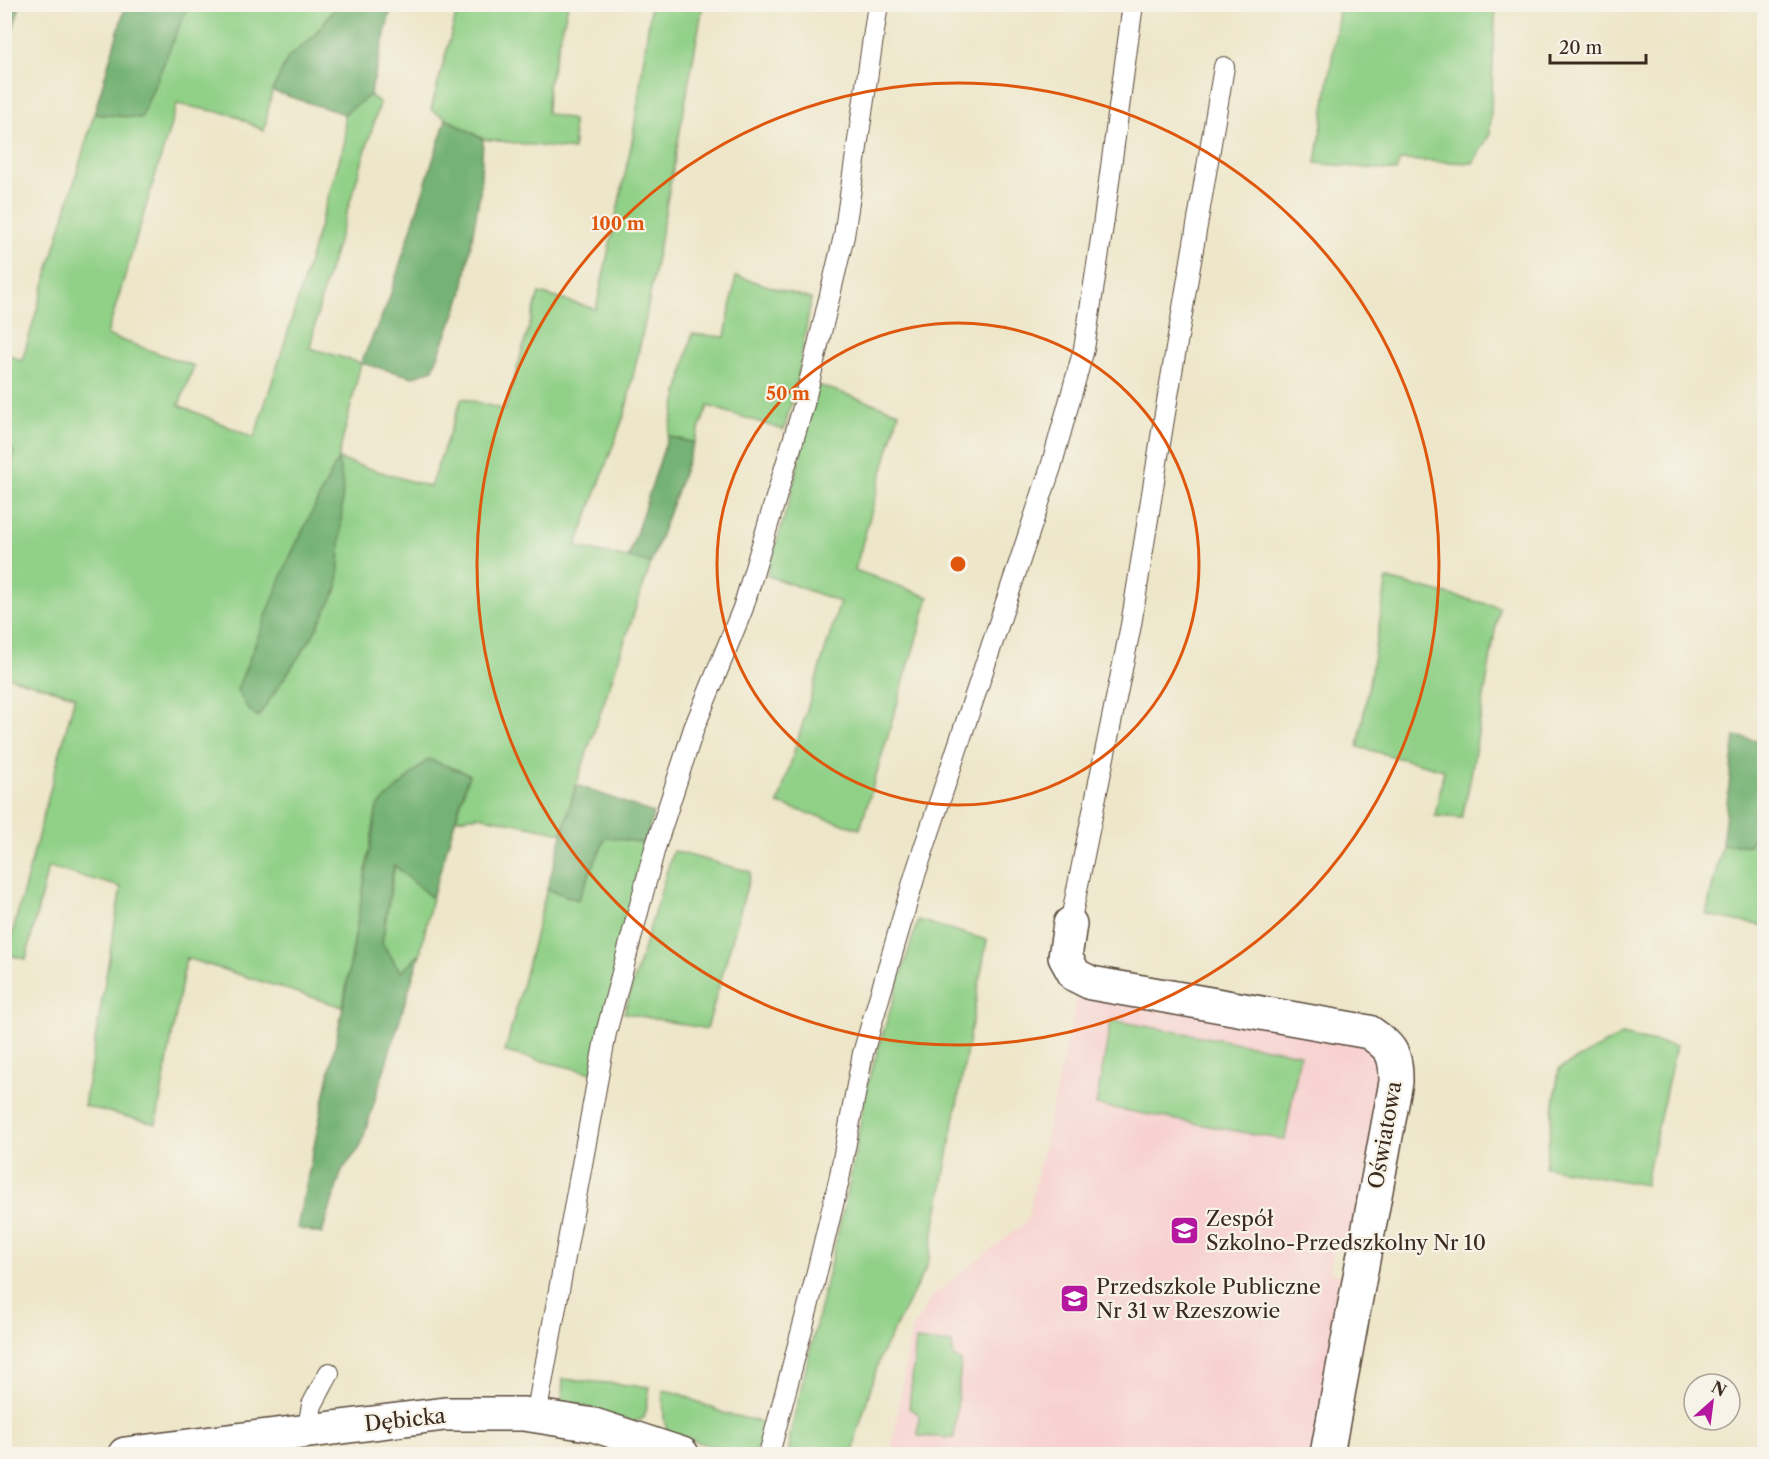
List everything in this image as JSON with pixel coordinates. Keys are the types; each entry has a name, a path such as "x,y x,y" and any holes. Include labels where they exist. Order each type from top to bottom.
{"street":[{"name":"Oświatowa","path":"1070,924 1065,957 1075,975 1091,983 1369,1032 1388,1046 1396,1064 1396,1082 1327,1455"},
{"name":"Dębicka","path":"125,1455 445,1414 524,1414 594,1425 682,1455"}],"lane":[{"path":"536,1416 606,1033 655,848 694,728 742,608 804,404 844,236 878,4"},
{"path":"769,1455 837,1191 863,1053 920,861 1052,467 1084,349 1133,4"},
{"path":"1070,924 1131,625 1224,67"},
{"path":"307,1431 312,1405 329,1373"}],"shaded area":[{"name":"Zespół Szkolno-Przedszkolny Nr 10","path":"1078,991 1355,1040 1374,1053 1380,1065 1382,1088 1354,1242 1334,1243 1330,1273 1347,1276 1317,1454 891,1454 911,1332 932,1296 1027,1221"}],"green space":[{"path":"126,4 188,5 141,118 94,114"},
{"path":"459,4 568,5 548,87 547,113 573,120 574,150 483,139 431,110"},
{"path":"4,5 20,5 5,57"},
{"path":"188,5 337,5 314,36 288,58 272,91 264,131 234,115 177,104 107,335 194,366 179,405 254,438 345,141 344,114 370,95 380,103 322,294 310,348 361,363 338,459 430,487 462,398 505,410 539,293 596,309 633,137 651,5 703,5 645,322 625,413 576,547 651,563 562,833 479,816 456,819 469,774 452,769 377,807 343,1007 186,958 156,1124 84,1106 121,887 48,867 26,959 8,955 75,696 5,676 4,501 14,454 5,437 4,352 22,361 94,114 141,118","holes":["338,460 258,716 248,709 287,563"]},
{"path":"337,5 392,5 370,95 344,114 272,91 288,58 314,36"},
{"path":"1340,5 1498,5 1495,17 1490,134 1473,163 1400,160 1396,171 1316,163"},
{"path":"446,119 483,139 480,193 462,295 433,369 413,377 361,363 388,302"},
{"path":"736,276 811,299 798,377 784,430 708,406 694,443 668,436 692,334 725,337"},
{"path":"818,385 899,412 855,570 929,597 860,829 778,804 840,602 766,575 789,502"},
{"path":"668,436 694,443 651,563 628,558"},
{"path":"5,437 14,453 5,501"},
{"path":"338,459 343,485 338,587 312,637 258,717 248,709 237,690 287,563"},
{"path":"1387,579 1499,607 1462,818 1435,816 1444,770 1358,747"},
{"path":"1735,736 1764,742 1764,797 1750,845 1722,845"},
{"path":"428,759 469,774 432,898 394,865 382,943 401,972 420,954 360,1148 342,1170 322,1234 297,1228 343,1007 377,807"},
{"path":"576,785 653,813 646,843 606,837 578,900 547,889"},
{"path":"1764,797 1764,926 1706,915 1722,845 1750,845"},
{"path":"606,837 646,843 593,1073 505,1052 547,889 578,900"},
{"path":"673,851 751,872 707,1029 624,1013"},
{"path":"395,864 432,898 420,954 401,972 382,943"},
{"path":"918,920 987,940 928,1264 880,1357 853,1454 789,1454 790,1435 849,1185 867,1085"},
{"path":"1111,1020 1300,1054 1285,1140 1096,1105"},
{"path":"1621,1035 1676,1046 1645,1185 1545,1167 1559,1069"},
{"path":"916,1340 952,1344 953,1356 961,1362 954,1438 918,1436 919,1414 909,1408"},
{"path":"563,1379 650,1387 644,1418 634,1422 562,1400"},
{"path":"663,1390 678,1393 723,1413 770,1424 757,1449 751,1454 735,1454 668,1432 664,1421"}],"place":[{"name":"Zespół Szkolno-Przedszkolny Nr 10","path":"1185,1231"},
{"name":"Przedszkole Publiczne Nr 31 w Rzeszowie","path":"1075,1299"}]}
